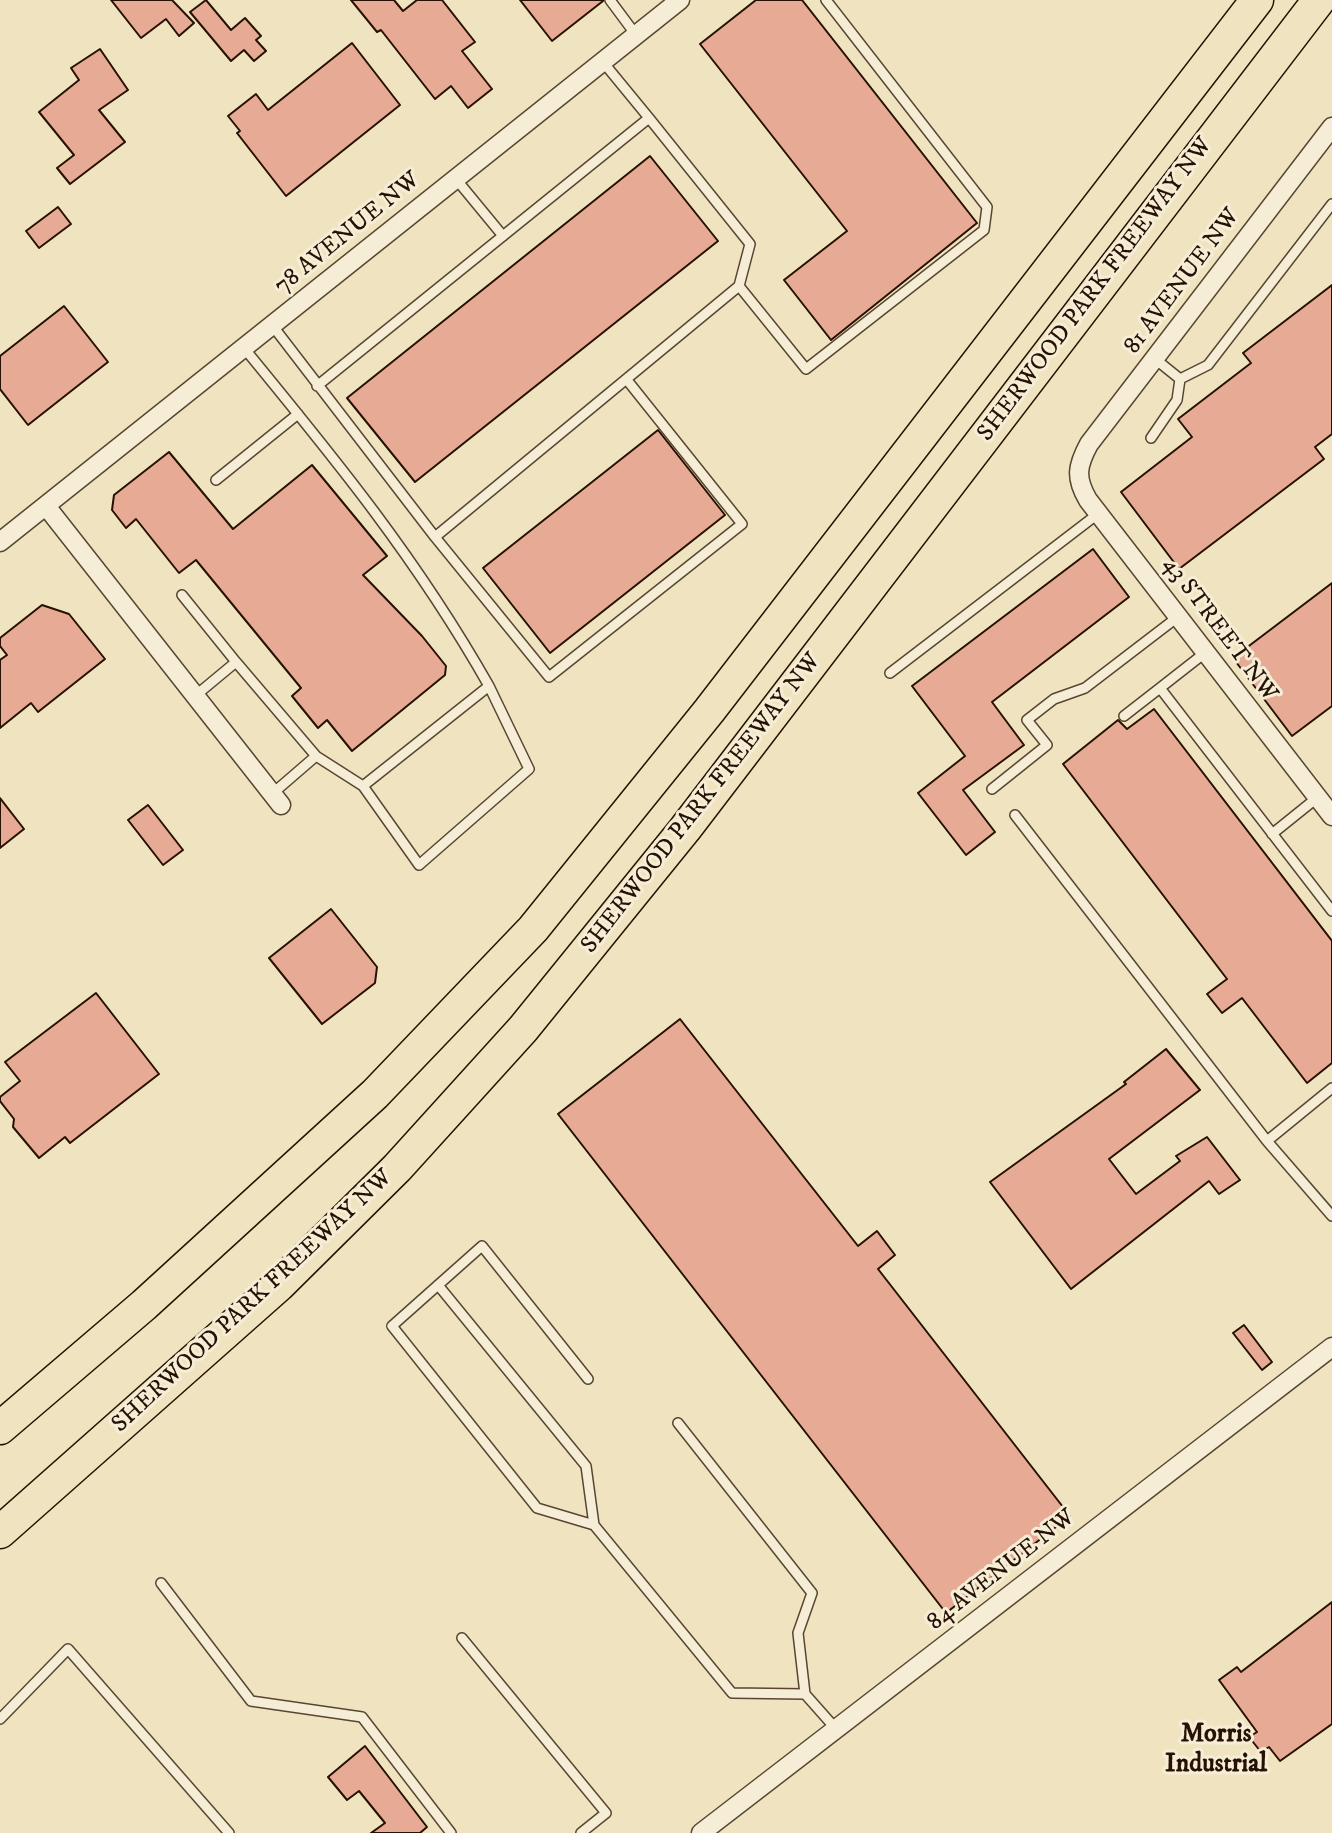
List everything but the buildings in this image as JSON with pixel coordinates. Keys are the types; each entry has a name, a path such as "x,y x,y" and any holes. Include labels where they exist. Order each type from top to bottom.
{"highway":[{"name":"SHERWOOD PARK FREEWAY NW","path":"0,1428 144,1305 375,1094 533,929 709,711 1257,0"},
{"name":"SHERWOOD PARK FREEWAY NW","path":"0,1532 279,1285 397,1168 523,1029 705,803 1319,0"},
{"path":"0,1405 144,1305"}],"street":[{"name":"78 AVENUE NW","path":"0,542 680,0"},
{"name":"81 AVENUE NW","path":"1077,469 1089,444 1332,127"},
{"name":"43 STREET NW","path":"1077,469 1081,487 1099,513 1326,804"},
{"path":"46,506 277,800"},
{"name":"84 AVENUE NW","path":"701,1833 1332,1347"}],"lane":[{"path":"610,0 636,35"},
{"path":"739,286 806,369 984,230 988,219 987,207 826,0"},
{"path":"435,537 739,286 750,244 603,61"},
{"path":"317,386 649,118"},
{"path":"456,179 503,236"},
{"path":"1180,379 1208,365 1332,204"},
{"path":"272,325 435,537 549,677 742,524 627,380"},
{"path":"182,595 316,756 363,786 419,865 529,769 489,686 446,609 384,520 244,348"},
{"path":"1154,358 1180,379"},
{"path":"1151,438 1177,400 1180,379"},
{"path":"216,480 298,414"},
{"path":"890,673 1099,513"},
{"path":"992,789 1047,745 1027,720 1054,699 1085,688 1179,616"},
{"path":"1124,716 1206,652"},
{"path":"195,696 236,662"},
{"path":"363,786 489,686"},
{"path":"1160,688 1332,911"},
{"path":"277,800 316,756"},
{"path":"1272,834 1326,804"},
{"path":"1015,815 1267,1141 1332,1216"},
{"path":"1267,1141 1332,1088"},
{"path":"588,1379 482,1246 392,1326 537,1508 594,1525"},
{"path":"438,1285 586,1466 594,1525 732,1693 805,1694"},
{"path":"678,1423 812,1593 798,1633 805,1694 836,1729"},
{"path":"161,1583 251,1701 362,1717 451,1833"},
{"path":"462,1638 606,1813 581,1833"},
{"path":"0,1719 68,1649 229,1833"}],"district":[{"name":"Morris Industrial","path":"1216,1751"}]}
